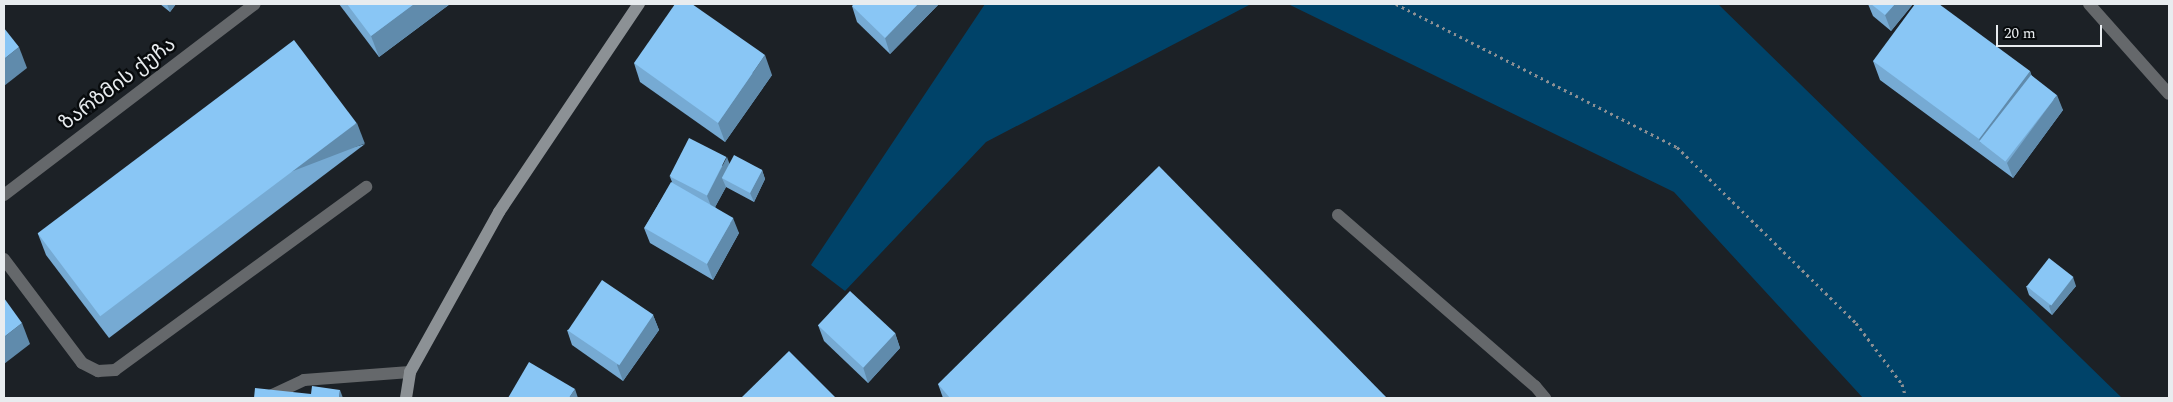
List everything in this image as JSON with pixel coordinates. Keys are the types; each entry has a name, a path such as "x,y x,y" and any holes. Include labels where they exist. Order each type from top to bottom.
{"street":[{"name":"ზარზმის ქუჩა","path":"4,195 254,4"},
{"path":"406,398 410,372 499,212 639,4"},
{"path":"2089,4 2169,94"},
{"path":"4,259 82,363 98,371 116,370 366,187"},
{"path":"1338,215 1535,386 1545,398"},
{"path":"266,398 304,380 410,372"}],"path":[{"path":"1396,4 1677,147 1856,323 1902,384 1906,398"}],"shaded area":[{"path":"985,4 1251,4 986,142 845,291 811,265"},
{"path":"1288,4 1718,4 2122,398 1863,398 1674,192"}],"building":[{"path":"347,4 414,4 371,36"},
{"path":"675,4 692,4 765,55 718,123 634,63"},
{"path":"854,4 918,4 885,38 852,6"},
{"path":"1871,4 1895,4 1885,15"},
{"path":"1915,4 1939,4 2030,71 1979,139 1873,61"},
{"path":"4,28 19,47 4,59"},
{"path":"294,40 357,123 100,316 38,233"},
{"path":"2031,75 2057,95 2005,162 1979,141"},
{"path":"689,138 726,157 707,195 669,176"},
{"path":"734,155 762,170 750,193 722,178"},
{"path":"1159,166 1387,398 950,398 938,384"},
{"path":"671,182 733,218 707,264 644,228"},
{"path":"2049,258 2073,277 2051,305 2027,286"},
{"path":"602,280 653,315 619,365 568,331"},
{"path":"850,291 895,333 863,368 818,325"},
{"path":"4,298 22,323 4,337"},
{"path":"789,351 836,398 741,398"},
{"path":"529,362 575,389 569,398 508,398"},
{"path":"312,386 340,390 339,398 254,398 255,388 311,394"}]}
